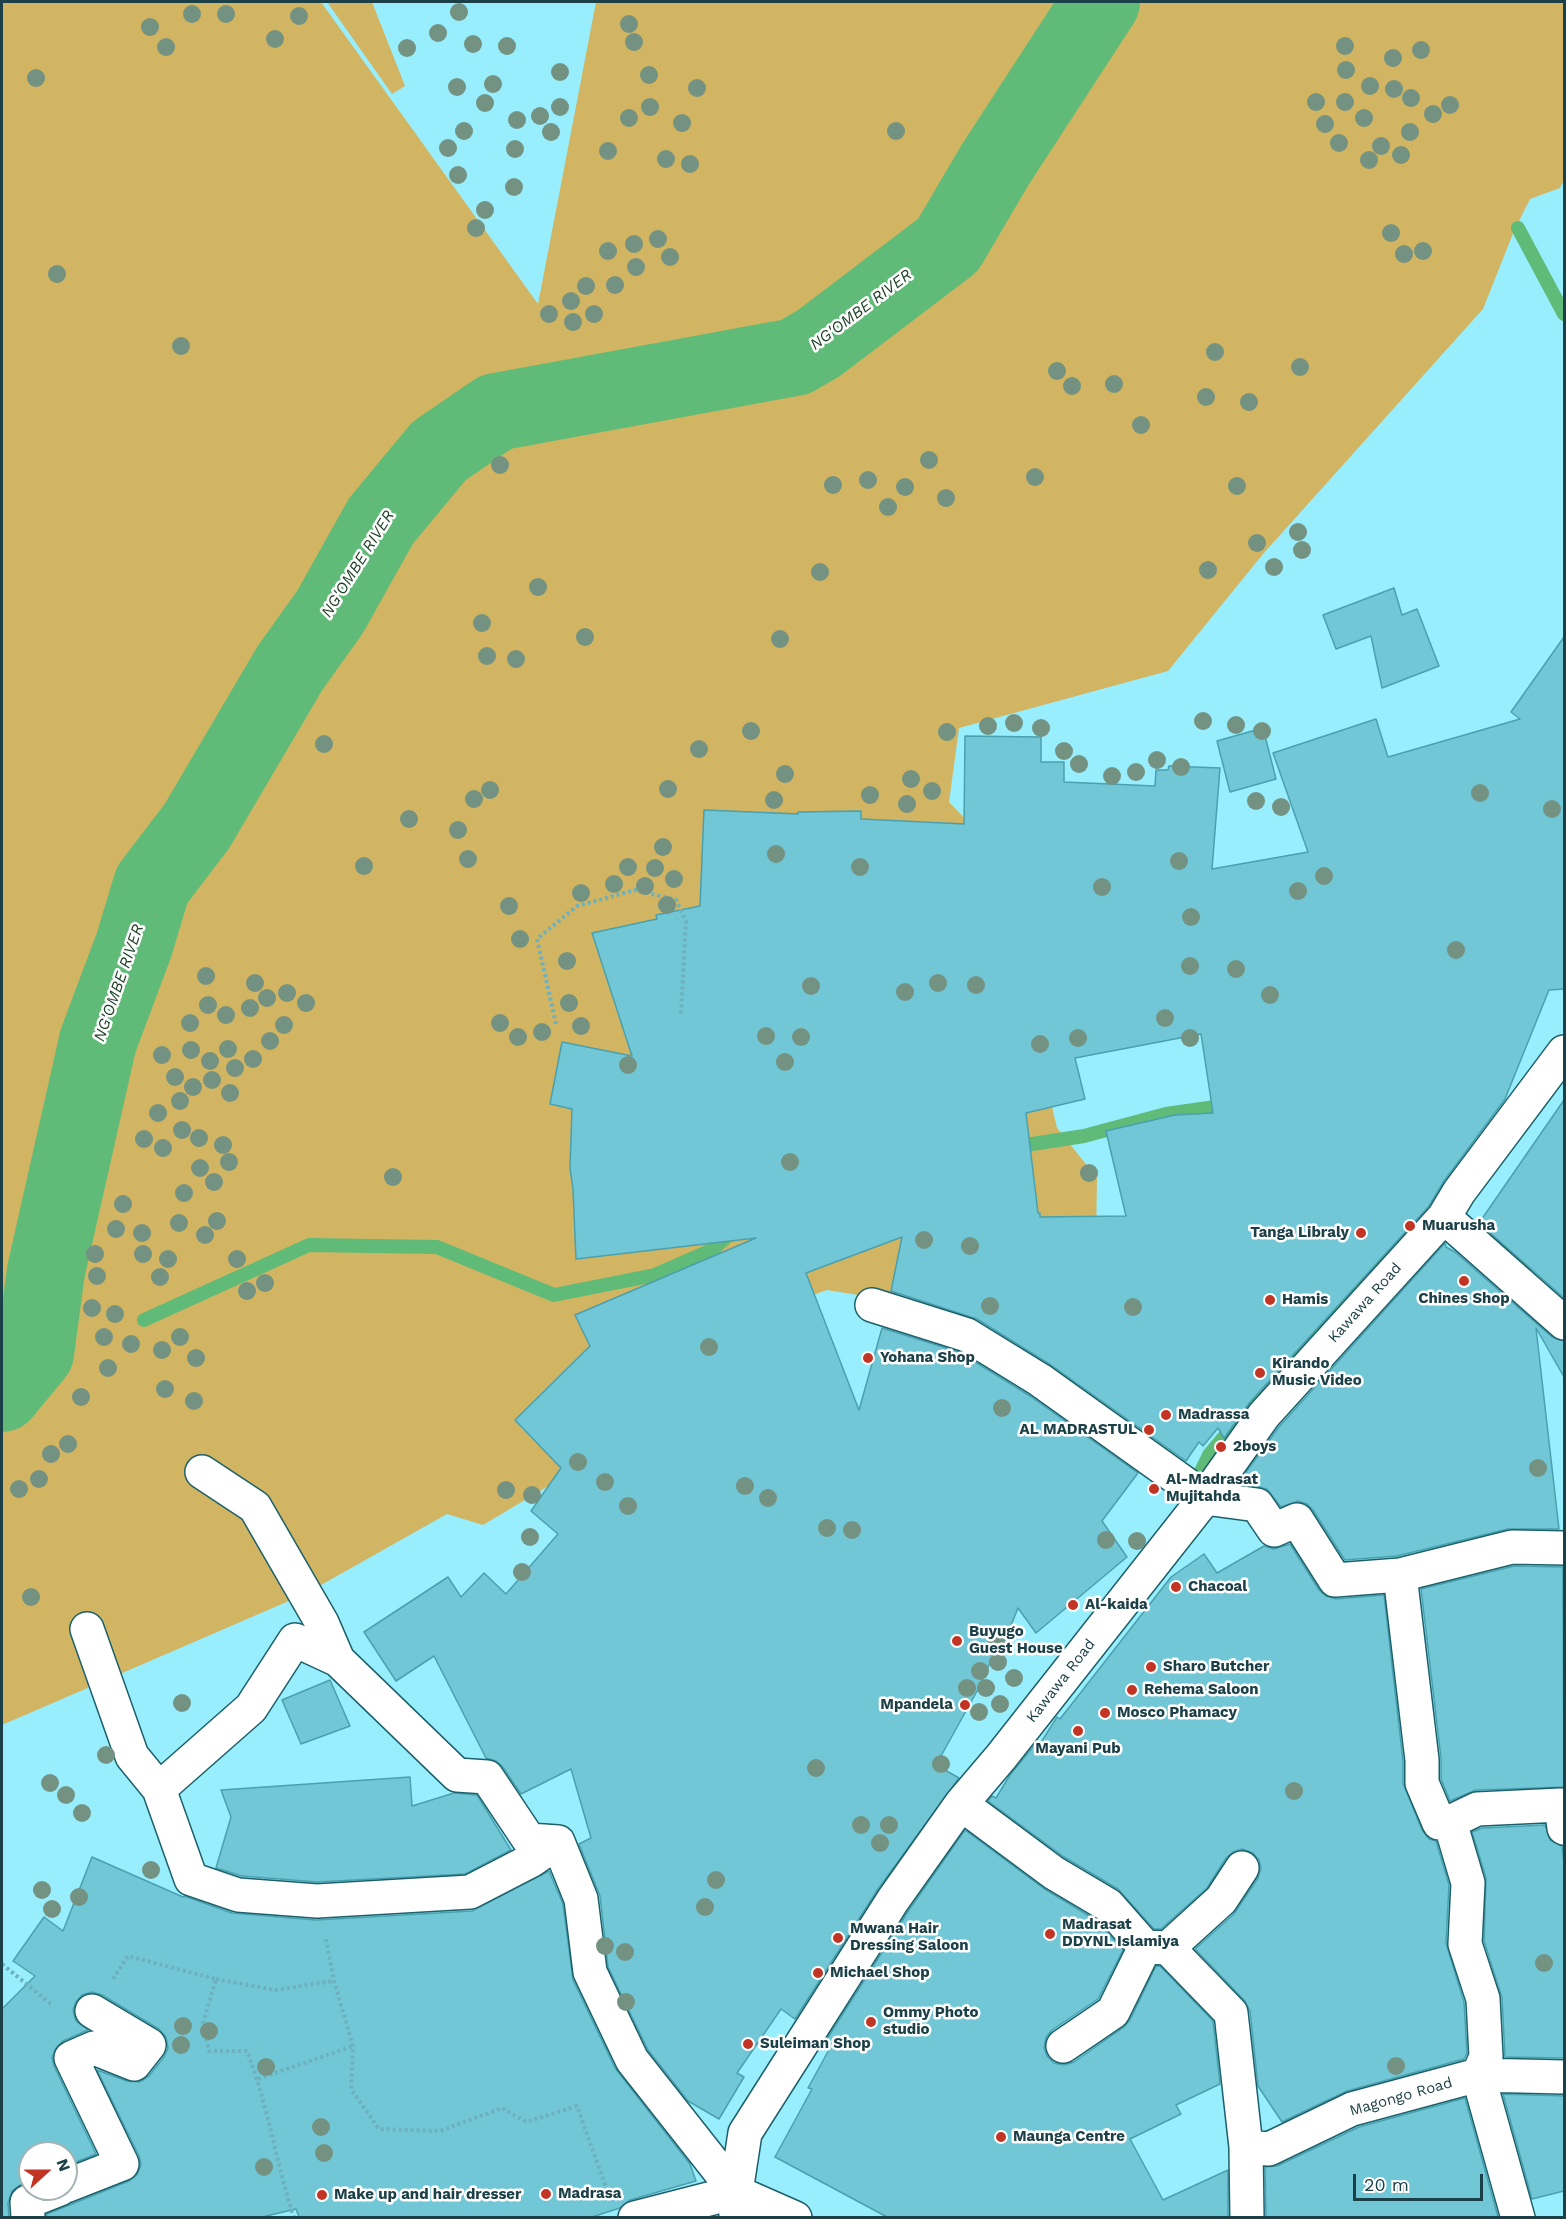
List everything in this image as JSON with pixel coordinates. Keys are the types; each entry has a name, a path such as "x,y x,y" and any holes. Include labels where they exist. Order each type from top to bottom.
{"street":[{"name":"Kawawa Road","path":"736,2205 745,2133 893,1900 961,1804 1001,1757 1206,1498 1264,1414 1444,1217 1459,1191 1564,1052"},
{"path":"1444,1217 1564,1323"},
{"path":"872,1305 967,1335 1040,1380 1206,1498 1257,1505 1274,1530 1297,1520 1335,1580 1401,1575 1512,1547 1564,1548"},
{"path":"202,1472 255,1507 322,1623 338,1659"},
{"path":"1401,1575 1422,1760 1422,1783 1438,1823 1450,1822 1477,1809 1561,1805 1564,1828"},
{"path":"87,1629 132,1756 159,1790 191,1879 238,1895 317,1901 470,1892 532,1860 558,1842"},
{"path":"159,1790 251,1708 295,1640 338,1659 457,1775 487,1777 529,1840 558,1842"},
{"path":"961,1804 1054,1873 1108,1905 1231,2013 1246,2147 1246,2217"},
{"path":"1450,1822 1468,1883 1465,1944 1483,1999 1486,2057 1478,2075 1518,2217"},
{"path":"558,1842 581,1899 590,1972 632,2060 736,2205"},
{"path":"1063,2046 1113,2012 1157,1948 1221,1900 1242,1868"},
{"path":"78,2182 122,2164 71,2058 94,2048 134,2064 149,2045 92,2011"},
{"name":"Magongo Road","path":"1246,2147 1269,2150 1352,2109 1478,2075 1564,2077"},
{"path":"2,2216 28,2217 27,2202 30,2201"},
{"path":"635,2217 736,2205 795,2217"}],"path":[{"path":"556,1024 537,939 577,906 635,890 676,900 686,921 681,1014"},
{"path":"317,1901 334,1981 353,2046 351,2089 379,2129 440,2131 502,2108 526,2122 577,2106 609,2195"},
{"path":"216,1979 275,1990 334,1981"},
{"path":"294,2217 282,2179 258,2079 353,2046"}],"shaded area":[{"path":"2,2 321,2 538,304 596,2 1564,2 1564,180 1560,188 1530,199 1514,231 1483,309 1263,554 1168,671 959,728 949,802 992,847 1057,1128 1097,1178 1096,1242 916,1291 877,1298 827,1290 765,1312 587,1463 483,1525 447,1514 305,1594 2,1725"},
{"path":"327,2 372,2 405,86 392,94"}],"building":[{"path":"1394,588 1402,615 1417,609 1439,666 1382,688 1371,636 1336,649 1323,615"},
{"path":"1564,637 1564,989 1549,990 1505,1099 1444,1181 1429,1206 1250,1402 1224,1438 1218,1428 1203,1446 1199,1442 1186,1461 1051,1365 977,1319 891,1291 902,1237 806,1273 859,1410 882,1328 959,1352 1030,1396 1138,1473 1102,1521 1127,1557 1036,1633 1018,1608 997,1660 992,1658 981,1684 936,1765 959,1778 878,1889 795,2019 781,2009 737,2073 744,2077 719,2119 688,2101 648,2050 608,1967 600,1896 579,1844 591,1838 571,1769 521,1794 502,1766 486,1758 434,1656 396,1681 364,1632 448,1577 461,1597 484,1573 506,1594 558,1534 531,1511 561,1468 515,1420 590,1346 575,1315 756,1238 576,1259 570,1168 572,1109 550,1104 562,1042 632,1056 592,933 657,919 656,915 700,906 704,810 798,814 798,812 861,811 861,819 964,824 965,736 1041,737 1041,762 1064,762 1064,782 1155,786 1156,770 1168,770 1169,766 1220,768 1212,869 1308,852 1273,753 1376,719 1388,757 1520,719 1511,712","holes":["1201,1034 1213,1113 1175,1115 1106,1131 1126,1216 1040,1217 1026,1113 1085,1099 1075,1058"]},
{"path":"1263,728 1276,779 1230,792 1217,741"},
{"path":"1564,1100 1564,1298 1479,1223"},
{"path":"1445,1243 1446,1247 1455,1252 1552,1337 1564,1341 1564,1377 1536,1328 1559,1529 1508,1529 1397,1556 1345,1560 1307,1504 1298,1501 1281,1507 1267,1489 1255,1486 1246,1472 1279,1427"},
{"path":"1290,1544 1319,1590 1326,1596 1336,1599 1384,1595 1403,1761 1403,1783 1422,1830 1429,1839 1436,1841 1449,1885 1446,1943 1464,2002 1467,2053 1464,2059 1347,2091 1282,2122 1258,2086 1250,2011 1245,2001 1195,1949 1234,1914 1258,1878 1261,1868 1259,1860 1253,1853 1242,1849 1233,1852 1226,1858 1207,1888 1161,1929 1154,1929 1118,1889 1064,1857 988,1801 992,1796 996,1798 1010,1775 1037,1742 1040,1744 1057,1717 1060,1719 1171,1577 1204,1554 1217,1573 1264,1546 1274,1549"},
{"path":"1514,1566 1563,1567 1564,1787 1476,1790 1450,1801 1441,1779 1441,1758 1421,1589"},
{"path":"330,1680 350,1726 301,1744 282,1700"},
{"path":"410,1777 412,1806 454,1793 477,1795 511,1850 465,1874 317,1882 242,1876 216,1868 231,1817 221,1790"},
{"path":"1545,1825 1550,1840 1562,1846 1564,1863 1564,2058 1505,2057 1502,1998 1484,1941 1486,1878 1472,1832 1482,1828"},
{"path":"965,1830 1043,1888 1096,1920 1123,1950 1098,1999 1052,2030 1046,2037 1044,2048 1047,2056 1054,2063 1064,2065 1074,2062 1124,2027 1130,2020 1156,1966 1160,1966 1213,2021 1220,2084 1176,2105 1181,2114 1130,2139 1163,2200 1228,2170 1228,2217 887,2217 775,2157 812,2089 808,2088 831,2046 825,2042 909,1910"},
{"path":"92,1857 183,1897 232,1913 316,1920 472,1911 549,1871 563,1904 573,1980 615,2068 690,2164 696,2181 630,2200 620,2208 592,2217 299,2217 296,2209 262,2217 46,2217 47,2214 129,2181 137,2175 141,2165 139,2156 97,2070 127,2081 140,2082 149,2076 168,2048 166,2037 159,2029 102,1995 92,1992 82,1995 73,2010 76,2021 88,2030 63,2041 56,2048 52,2057 54,2066 96,2154 78,2161 78,2141 18,2141 18,2186 12,2191 8,2203 9,2217 2,2217 2,2009 35,1976 13,1961 44,1917 63,1931"},
{"path":"1503,2094 1564,2096 1564,2191 1532,2199"},
{"path":"1465,2098 1498,2217 1266,2217 1265,2167 1277,2166 1359,2127"}],"waterway":[{"name":"NG'OMBE RIVER","path":"2,1393 35,1353 46,1271 98,1041 134,945 152,885 197,826 290,668 330,612 381,521 439,451 496,412 795,357 819,343 948,245 995,165 1101,2"},
{"path":"1518,228 1564,314"},
{"path":"1013,1147 1084,1136 1166,1114 1229,1105"},
{"path":"144,1320 309,1245 437,1247 554,1295 655,1275 712,1250 734,1230"},
{"path":"1491,1233 1500,1240 1524,1270"},
{"path":"1192,1490 1209,1455 1309,1336 1350,1296 1400,1237"}],"place":[{"name":"Muarusha","path":"1410,1226"},
{"name":"Tanga Libraly","path":"1361,1233"},
{"name":"Chines Shop","path":"1464,1281"},
{"name":"Hamis","path":"1270,1300"},
{"name":"Yohana Shop","path":"868,1358"},
{"name":"Kirando Music Video","path":"1260,1373"},
{"name":"Madrassa","path":"1166,1415"},
{"name":"AL MADRASTUL","path":"1149,1430"},
{"name":"2boys","path":"1221,1447"},
{"name":"Al-Madrasat Mujitahda","path":"1154,1489"},
{"name":"Chacoal","path":"1176,1587"},
{"name":"Al-kaida","path":"1073,1605"},
{"name":"Buyugo Guest House","path":"957,1641"},
{"name":"Sharo Butcher","path":"1151,1667"},
{"name":"Rehema Saloon","path":"1132,1690"},
{"name":"Mpandela","path":"965,1705"},
{"name":"Mosco Phamacy","path":"1105,1713"},
{"name":"Mayani Pub","path":"1078,1731"},
{"name":"Madrasat DDYNL Islamiya","path":"1050,1934"},
{"name":"Mwana Hair Dressing Saloon","path":"838,1938"},
{"name":"Michael Shop","path":"818,1973"},
{"name":"Ommy Photo studio","path":"871,2022"},
{"name":"Suleiman Shop","path":"748,2044"},
{"name":"Maunga Centre","path":"1001,2137"},
{"name":"Madrasa","path":"546,2194"},
{"name":"Make up and hair dresser","path":"322,2195"}]}
